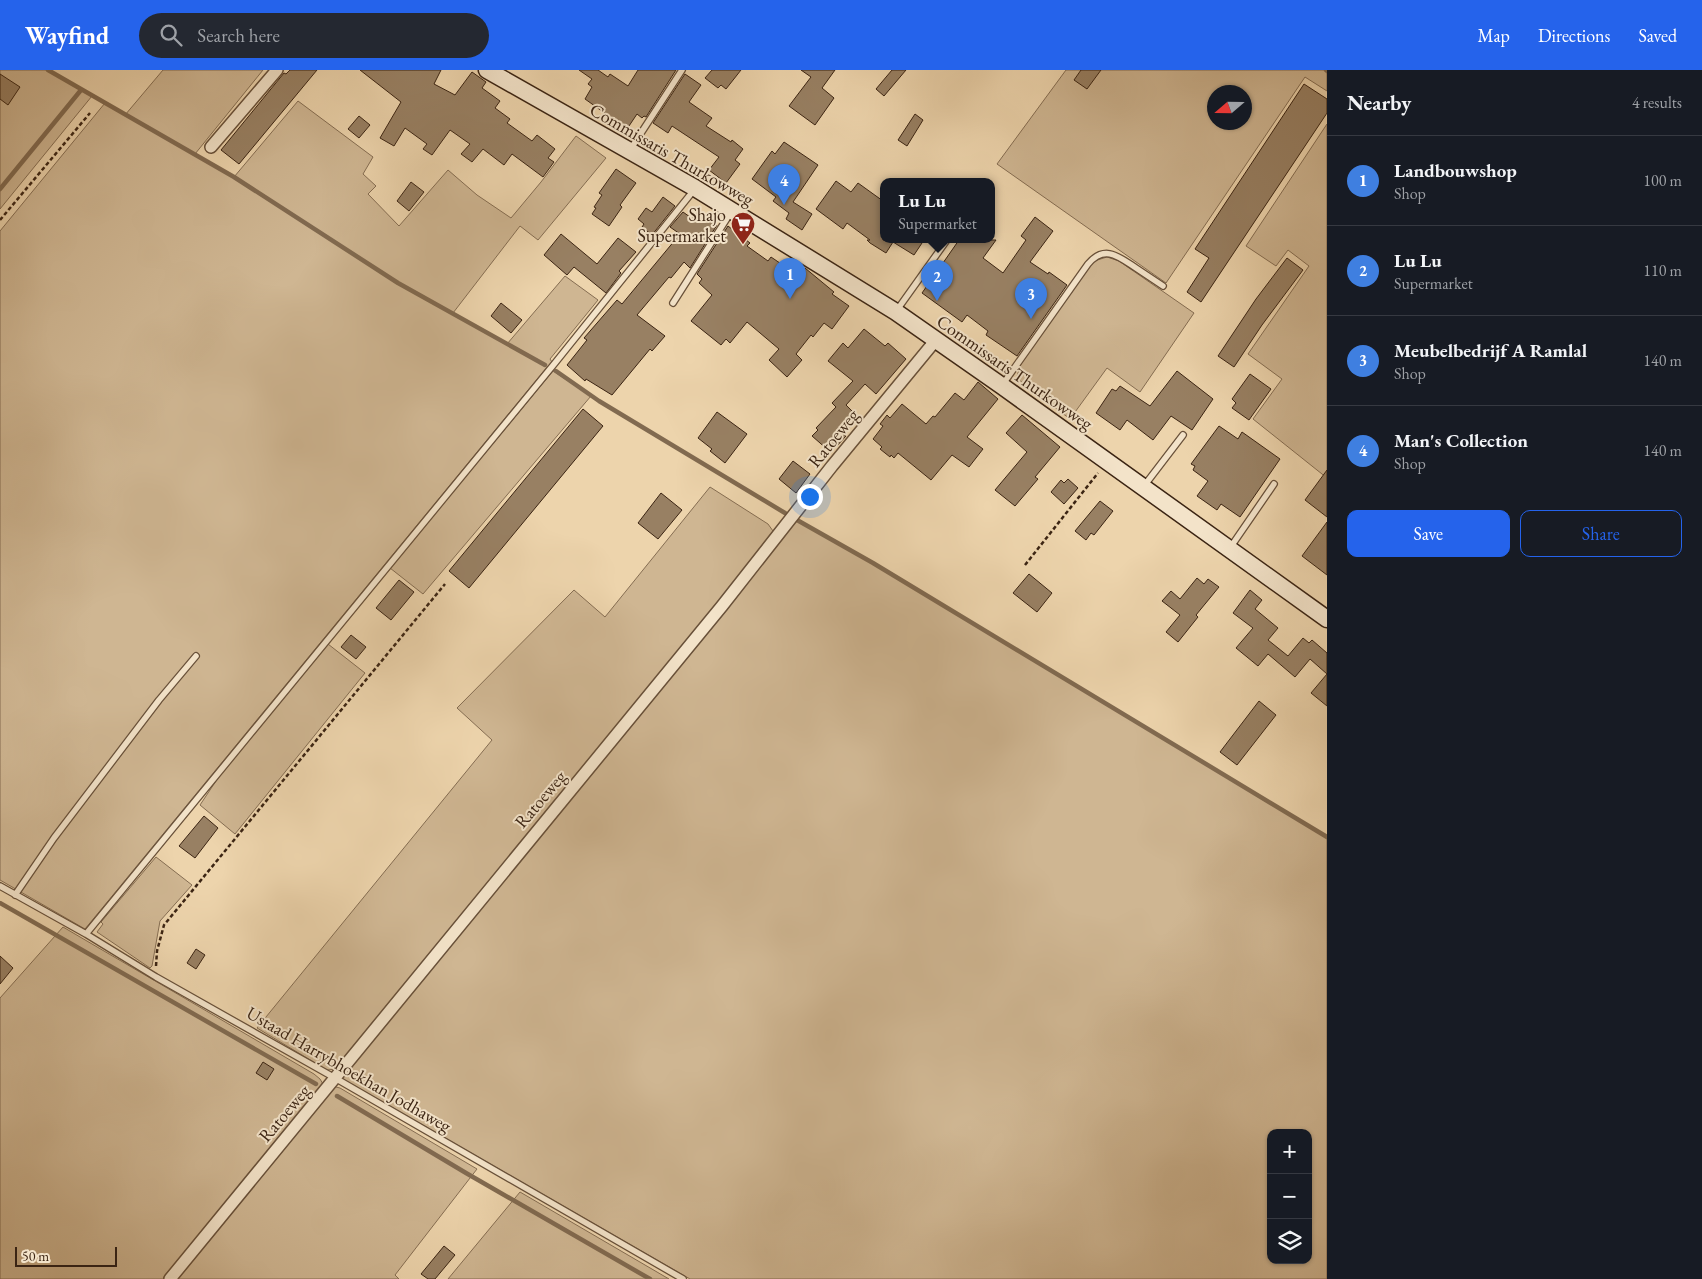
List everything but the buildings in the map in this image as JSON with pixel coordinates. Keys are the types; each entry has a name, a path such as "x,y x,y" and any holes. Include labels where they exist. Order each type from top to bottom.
{"main road":[{"name":"Commissaris Thurkowweg","path":"487,70 695,188 731,212 896,312 1327,619"}],"street":[{"path":"211,147 277,70"},
{"name":"Ratoeweg","path":"170,1279 722,606 832,466 935,341"}],"lane":[{"path":"630,150 682,70"},
{"path":"86,934 262,721 695,188"},
{"path":"673,304 731,212"},
{"path":"896,312 945,243"},
{"path":"1002,386 1088,264 1098,255 1118,256 1163,286"},
{"path":"1143,488 1183,435"},
{"path":"1229,550 1274,484"},
{"path":"15,895 54,838 159,700 196,656"},
{"name":"Ustaad Harrybhoekhan Jodhaweg","path":"0,886 683,1279"}],"path":[{"path":"0,220 90,112"},
{"path":"1025,564 1107,462"},
{"path":"156,977 157,951 164,925 444,584"}],"shaded area":[{"path":"0,70 48,70 92,96 0,209"},
{"path":"163,70 263,70 195,154 234,177 298,101 373,157 363,174 376,186 368,194 399,226 448,170 477,195 511,218 576,136 606,158 538,240 520,226 453,313 507,344 565,276 598,300 550,359 552,362 85,929 0,880 0,231 105,103 125,115"},
{"path":"1066,70 1327,70 1327,91 1305,77 1166,283 997,164"},
{"path":"1327,124 1327,478 1253,419 1282,379 1248,354 1309,266 1288,250 1276,266 1246,246"},
{"path":"1107,257 1119,261 1194,313 1140,392 1107,368 1070,419 1019,380 1017,376 1021,364 1088,268 1094,261"},
{"path":"553,371 591,396 423,594 390,568"},
{"path":"710,487 768,524 773,531 772,537 336,1069 327,1070 257,1028 492,740 457,708 574,590 605,617"},
{"path":"797,520 873,563 1327,837 1327,1279 690,1279 341,1078"},
{"path":"328,644 365,673 235,834 200,805 220,775"},
{"path":"156,857 192,885 160,921 152,966 150,968 97,932 103,924 101,922"},
{"path":"63,927 314,1074 323,1084 166,1279 0,1279 0,998"},
{"path":"336,1087 477,1169 395,1275 399,1279 175,1279 331,1089"},
{"path":"520,1192 669,1279 448,1279"}],"waterway":[{"path":"48,70 234,177 398,283 545,365"},
{"path":"0,189 81,90"},
{"path":"556,371 599,401 785,513"},
{"path":"797,520 873,563 1327,837"},
{"path":"0,903 316,1084"},
{"path":"337,1096 650,1279"}],"place":[{"name":"Man's Collection","path":"784,205"},
{"name":"Shajo Supermarket","path":"743,245"},
{"name":"Landbouwshop","path":"790,299"},
{"name":"Lu Lu","path":"937,301"},
{"name":"Meubelbedrijf A Ramlal","path":"1031,319"}]}
